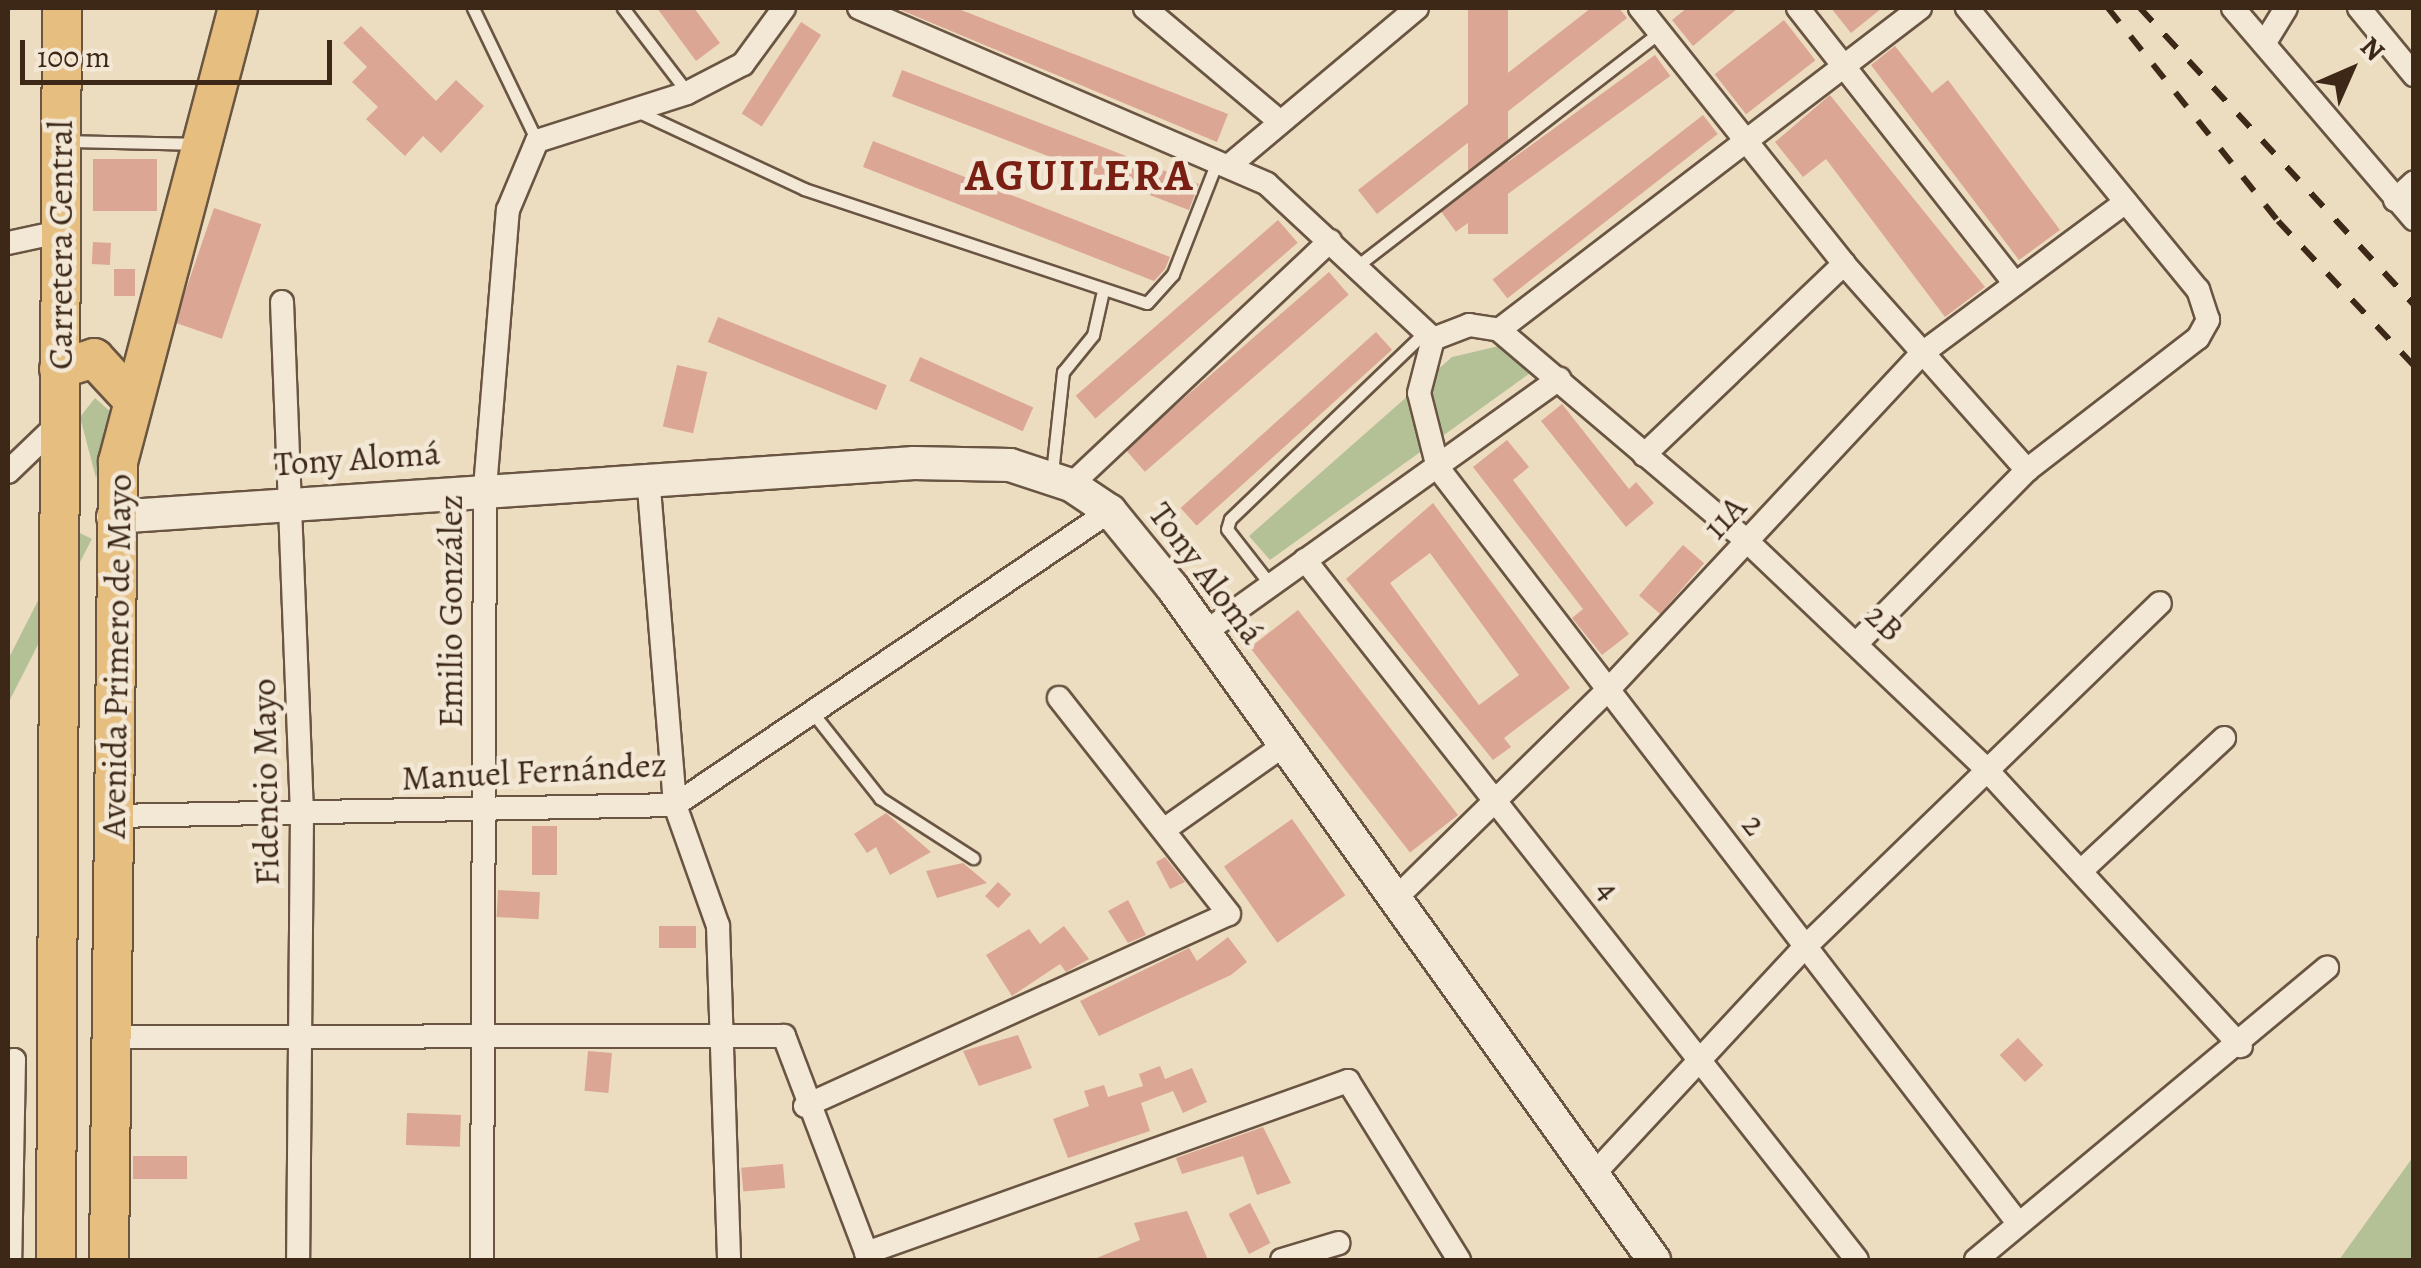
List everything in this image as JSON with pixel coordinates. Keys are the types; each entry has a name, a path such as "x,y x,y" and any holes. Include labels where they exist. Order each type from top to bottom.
{"main road":[{"name":"Carretera Central","path":"60,422 62,8"},
{"name":"Avenida Primero de Mayo","path":"109,1260 113,517 132,399 238,8"},
{"path":"58,369 94,358 132,399"},
{"name":"Avenida Primero de Mayo","path":"56,1260 60,422"},
{"path":"60,422 68,482 88,509 113,517"}],"street":[{"path":"537,141 630,108 687,93 743,64 784,8"},
{"path":"859,8 1224,162 1330,241 1429,335"},
{"path":"1145,8 1276,120"},
{"path":"1224,162 1417,8"},
{"path":"1640,8 1844,264 2028,470"},
{"path":"1798,8 2015,284"},
{"path":"1429,335 1470,325 1499,330 1744,136 1920,8"},
{"path":"1857,643 2028,470 2198,338 2208,320 2198,290 1967,8"},
{"path":"2233,8 2414,220"},
{"path":"2264,44 2286,8"},
{"path":"2359,8 2414,75"},
{"name":"Emilio González","path":"482,1260 485,488 508,210 537,141"},
{"path":"2395,200 2414,182"},
{"name":"11A","path":"1392,902 1608,690 1921,354 2126,202"},
{"path":"8,243 59,232"},
{"path":"1061,482 1330,241"},
{"path":"1644,455 1844,264"},
{"name":"Fidencio Mayo","path":"282,302 294,503 302,814 298,1260"},
{"name":"2B","path":"1499,330 1748,542 1857,643 1985,768 2241,1046"},
{"path":"1429,335 1420,393 1438,468"},
{"path":"1204,633 1559,379"},
{"path":"8,472 60,422"},
{"name":"Tony Alomá","path":"113,517 648,476 914,463 1010,466 1061,482 1110,511 1204,633 1392,902 1654,1260"},
{"name":"2","path":"1438,468 2018,1223"},
{"path":"648,476 676,805 718,926 729,1260"},
{"name":"Manuel Fernández","path":"113,816 484,812 676,805 1110,511"},
{"name":"4","path":"1304,560 1858,1260"},
{"path":"1591,1177 1805,947 1985,768 2160,603"},
{"path":"805,1106 1229,914 1168,827 1059,698"},
{"path":"2082,870 2224,738"},
{"path":"1168,827 1283,746"},
{"path":"1979,1260 2018,1223 2241,1046 2327,968"},
{"path":"111,1037 483,1040 778,1035 868,1257 1348,1081 1459,1260"},
{"path":"10,1260 11,1060"},
{"path":"1282,1260 1339,1243"}],"lane":[{"path":"472,8 537,141"},
{"path":"623,8 687,93"},
{"path":"1357,266 1660,32"},
{"path":"630,108 804,189 1102,295 1159,297 1224,162"},
{"path":"60,140 201,144"},
{"path":"1061,482 1063,372 1094,335 1102,295"},
{"path":"1269,583 1228,529 1230,520 1429,335"},
{"path":"812,712 880,798 973,858"}],"green space":[{"path":"1499,346 1533,371 1270,560 1249,536 1452,357"},
{"path":"95,398 112,413 96,478 80,417"},
{"path":"74,530 92,539 8,704 8,660"},
{"path":"2413,1157 2413,1260 2339,1260"}],"building":[{"path":"657,8 694,8 720,43 696,61"},
{"path":"896,8 956,8 1228,114 1217,142"},
{"path":"1468,8 1508,8 1508,234 1468,234"},
{"path":"1591,8 1619,8 1627,18 1377,214 1358,190"},
{"path":"1687,8 1738,8 1693,46 1672,20"},
{"path":"1831,8 1882,8 1851,33"},
{"path":"1784,20 1815,60 1746,114 1715,74"},
{"path":"801,22 821,35 762,126 742,113"},
{"path":"361,26 436,101 456,80 484,106 441,153 423,136 405,156 366,119 378,107 352,82 367,67 343,43"},
{"path":"1895,46 1932,93 1948,80 2060,230 2019,260 1871,65"},
{"path":"1655,55 1670,76 1456,232 1441,211"},
{"path":"902,70 1199,184 1189,210 892,96"},
{"path":"1830,95 1985,287 1945,317 1826,159 1803,177 1775,142"},
{"path":"1703,115 1718,134 1507,298 1493,279"},
{"path":"873,141 1170,257 1154,281 863,167"},
{"path":"93,159 157,159 157,211 93,211"},
{"path":"214,208 261,224 222,339 175,322"},
{"path":"1278,220 1298,243 1095,418 1076,396"},
{"path":"93,242 111,243 110,265 92,264"},
{"path":"114,269 135,269 135,296 114,296"},
{"path":"1329,272 1349,295 1145,472 1125,449"},
{"path":"718,317 887,385 877,410 708,342"},
{"path":"1376,332 1392,350 1197,526 1181,508"},
{"path":"920,357 1033,407 1023,431 909,381"},
{"path":"677,365 707,372 693,433 663,426"},
{"path":"1562,404 1629,489 1636,482 1654,503 1626,527 1541,421"},
{"path":"1507,440 1529,467 1513,480 1629,634 1602,655 1572,618 1583,609 1473,467"},
{"path":"1433,503 1570,688 1504,738 1511,747 1493,760 1346,579","holes":["1430,553 1519,675 1479,705 1390,583"]},
{"path":"1683,545 1704,563 1660,614 1639,596"},
{"path":"1298,610 1458,815 1410,852 1250,648"},
{"path":"886,813 931,852 890,875 876,847 867,853 854,834"},
{"path":"1292,819 1345,895 1277,943 1224,867"},
{"path":"532,826 557,826 557,875 532,875"},
{"path":"1165,857 1185,882 1170,889 1156,862"},
{"path":"963,863 987,883 937,898 926,871"},
{"path":"998,882 1011,894 998,908 985,896"},
{"path":"498,890 540,892 539,919 497,917"},
{"path":"1128,900 1146,935 1128,943 1108,911"},
{"path":"659,926 696,926 696,948 659,948"},
{"path":"1064,926 1089,959 1066,972 1060,964 1012,996 986,955 1029,929 1040,944"},
{"path":"1228,937 1247,962 1231,975 1099,1036 1080,1001 1189,948 1197,961"},
{"path":"1018,1035 1032,1068 979,1086 963,1051"},
{"path":"2018,1038 2043,1065 2025,1082 2000,1055"},
{"path":"588,1051 612,1053 608,1093 585,1091"},
{"path":"1160,1066 1165,1079 1192,1068 1207,1102 1183,1113 1173,1091 1141,1103 1150,1131 1068,1158 1053,1119 1089,1106 1084,1091 1104,1085 1108,1097 1143,1086 1139,1074"},
{"path":"407,1113 461,1115 460,1147 406,1145"},
{"path":"1263,1127 1291,1183 1257,1195 1243,1156 1182,1174 1176,1158"},
{"path":"133,1156 187,1156 187,1179 133,1179"},
{"path":"783,1164 785,1188 743,1192 741,1168"},
{"path":"1250,1203 1270,1243 1249,1254 1229,1214"},
{"path":"1187,1211 1208,1260 1092,1260 1140,1240 1134,1223"}],"railway":[{"path":"2108,8 2278,221 2414,366"},
{"path":"2140,8 2414,305"}],"district":[{"name":"AGUILERA","path":"1080,176"}]}
